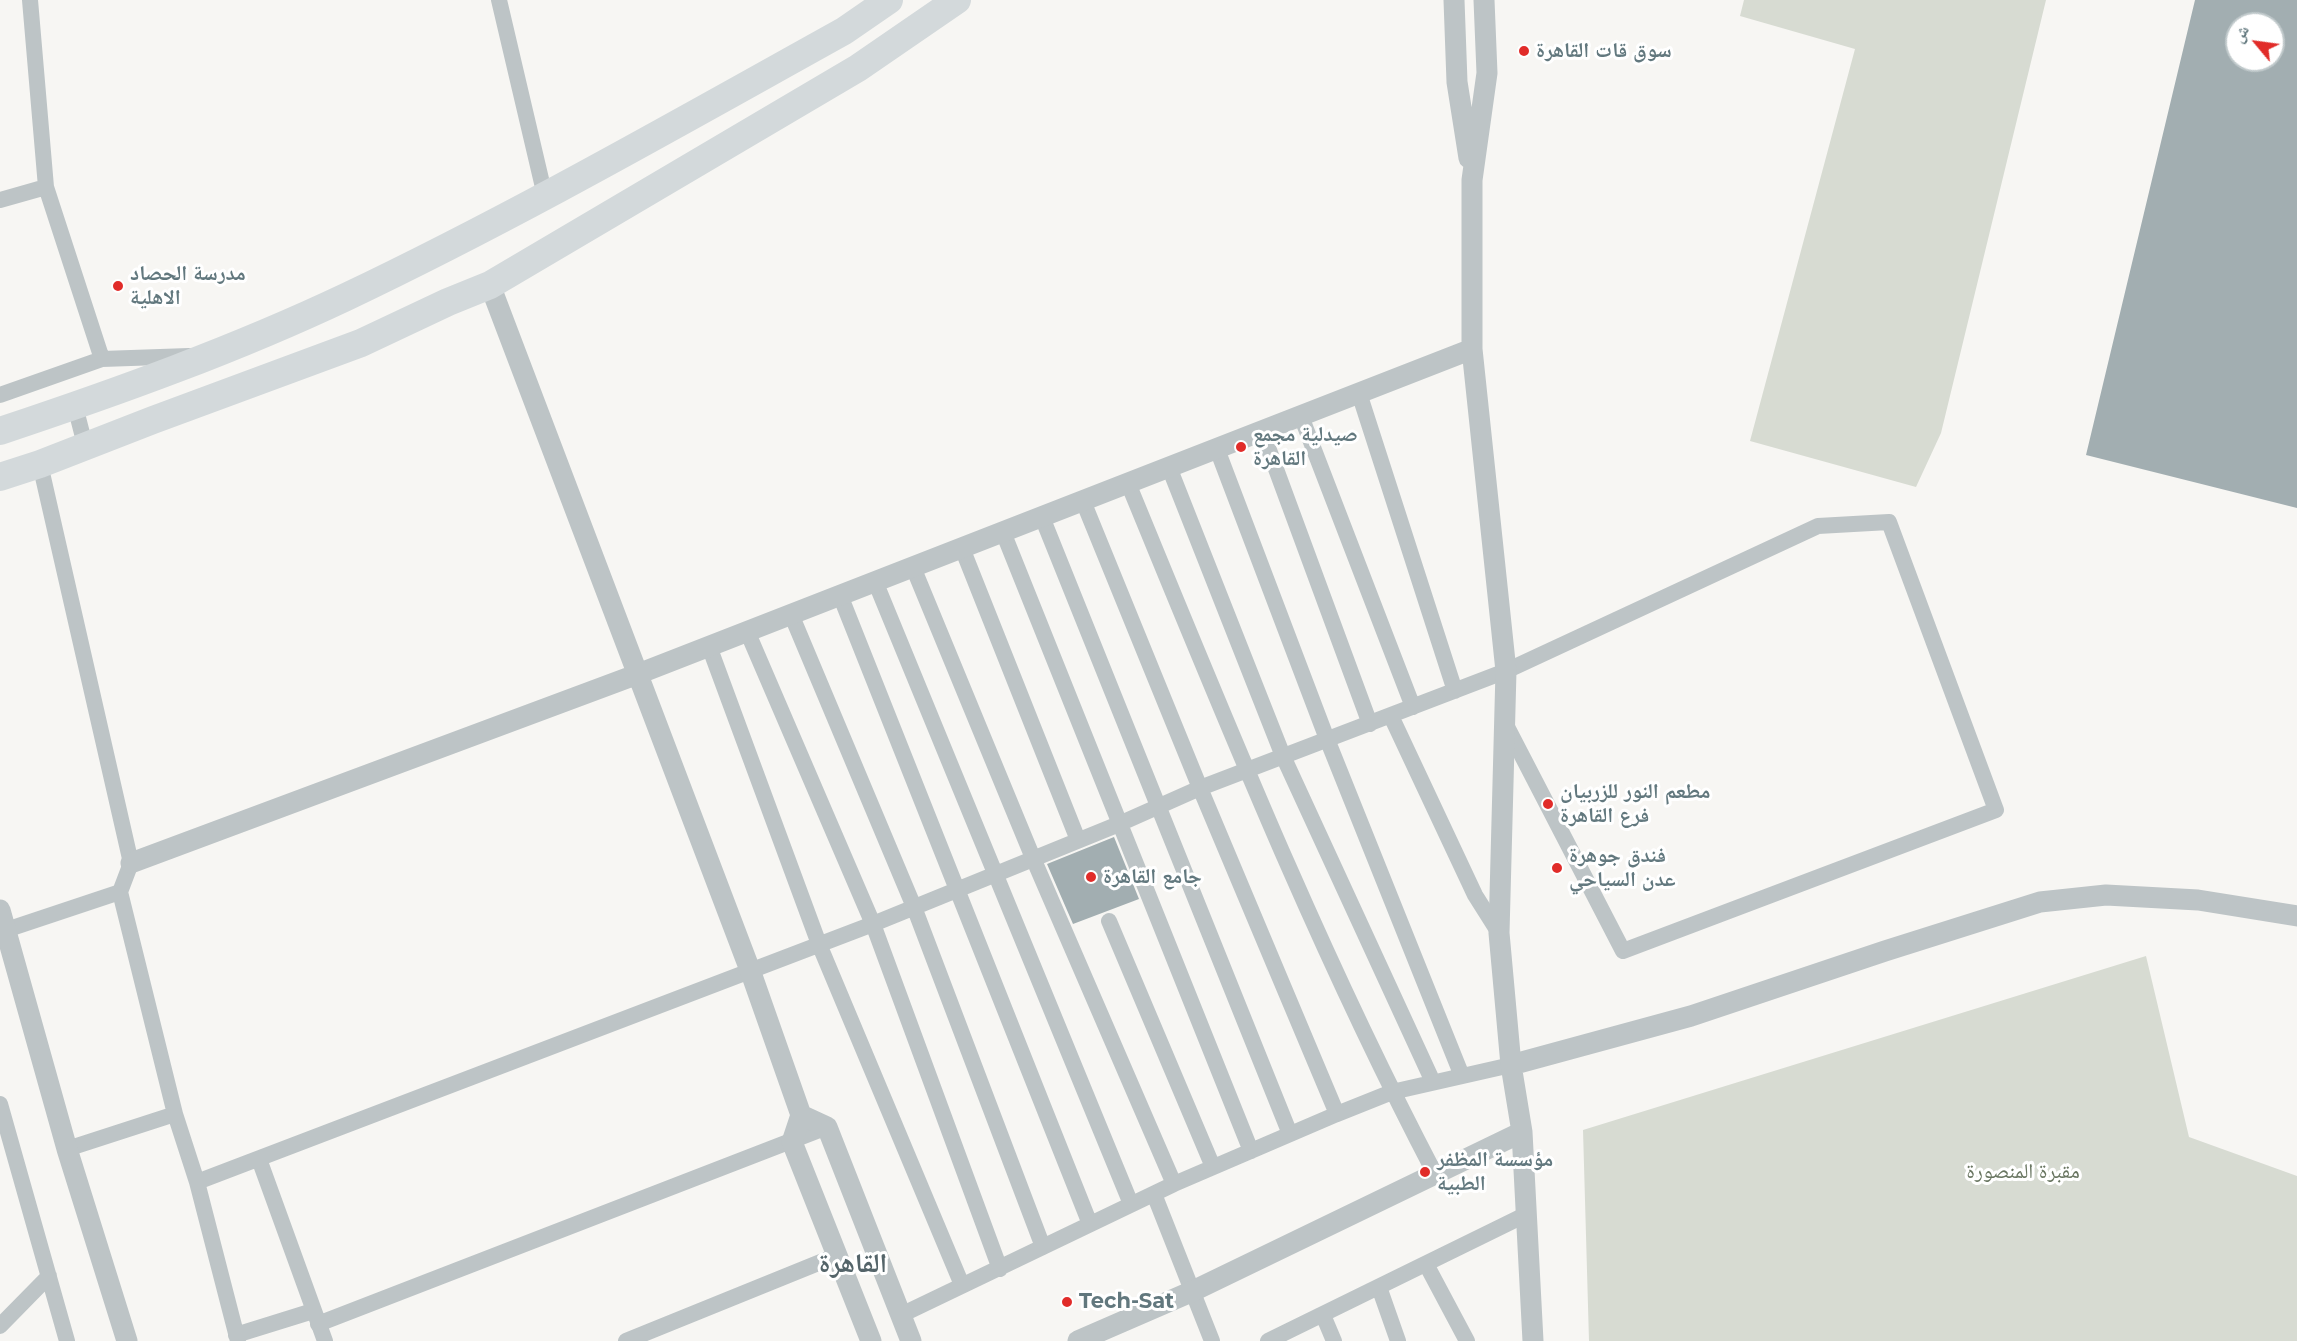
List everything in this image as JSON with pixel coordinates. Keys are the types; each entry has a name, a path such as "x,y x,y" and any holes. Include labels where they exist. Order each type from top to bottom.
{"highway":[{"path":"0,431 75,406 211,355 345,297 545,196 844,31 889,0"},
{"path":"0,477 361,343 490,285 858,68 957,0"}],"street":[{"path":"30,0 46,187 102,359"},
{"path":"499,0 545,196"},
{"path":"1454,0 1457,82 1472,180"},
{"path":"1484,0 1487,73 1472,180 1472,349 1506,671 1499,933 1511,1065 1522,1132 1533,1341"},
{"path":"0,200 46,187"},
{"path":"490,285 750,970 801,1115 792,1142 871,1341"},
{"path":"131,863 638,674 1472,349"},
{"path":"0,395 102,359 211,355"},
{"path":"1359,393 1455,691"},
{"path":"75,406 86,445"},
{"path":"1300,416 1413,707"},
{"path":"1262,431 1370,724"},
{"path":"1217,449 1327,740 1462,1076"},
{"path":"40,464 131,863 120,892 175,1114 197,1182 237,1338 316,1317 792,1142 827,1127"},
{"path":"1169,467 1283,756 1433,1082"},
{"path":"1128,483 1246,770 1392,1092 1436,1174"},
{"path":"1083,501 1336,1114"},
{"path":"1042,517 1290,1134"},
{"path":"197,1182 873,924 1119,824 1200,788 1506,671 1818,526 1889,522 1996,810 1623,951 1504,720"},
{"path":"1003,532 1251,1151"},
{"path":"962,548 1078,840"},
{"path":"913,567 1033,858 1174,1184"},
{"path":"875,581 1131,1204"},
{"path":"840,595 1090,1224"},
{"path":"791,614 914,907 1043,1247"},
{"path":"747,631 873,924 1000,1269"},
{"path":"709,646 819,944 962,1285"},
{"path":"1391,716 1475,896 1499,933"},
{"path":"120,892 3,920 67,1149 127,1341"},
{"path":"901,1315 1174,1184 1392,1092 1511,1065 1691,1016 2040,902 2106,895 2198,900 2297,916"},
{"path":"1109,921 1213,1167"},
{"path":"0,1104 67,1341"},
{"path":"67,1149 175,1114"},
{"path":"801,1115 827,1127 911,1341"},
{"path":"1078,1341 1193,1291 1522,1132"},
{"path":"260,1159 325,1341"},
{"path":"1154,1194 1212,1341"},
{"path":"1277,1339 1527,1215"},
{"path":"626,1341 838,1255"},
{"path":"1426,1264 1467,1341"},
{"path":"0,1326 49,1276"},
{"path":"1379,1287 1398,1341"},
{"path":"1323,1315 1334,1341"}],"green space":[{"path":"1744,0 2046,0 1941,433 1916,487 1750,441 1855,49 1740,16"},
{"name":"مقبرة المنصورة","path":"2146,956 2189,1137 2297,1176 2297,1341 1589,1341 1583,1130"}],"building":[{"path":"2195,0 2297,0 2297,508 2086,455"},
{"name":"جامع القاهرة","path":"1114,837 1139,899 1073,924 1047,864"}],"place":[{"name":"سوق قات القاهرة","path":"1524,51"},
{"name":"مدرسة الحصاد الاهلية","path":"118,286"},
{"name":"صيدلية مجمع القاهرة","path":"1241,447"},
{"name":"مطعم النور للزربيان فرع القاهرة","path":"1548,804"},
{"name":"فندق جوهرة عدن السياحي","path":"1557,868"},
{"name":"جامع القاهرة","path":"1091,877"},
{"name":"مؤسسة المظفر الطبية","path":"1425,1172"},
{"name":"Tech-Sat","path":"1067,1302"}],"district":[{"name":"القاهرة","path":"853,1264"}]}
